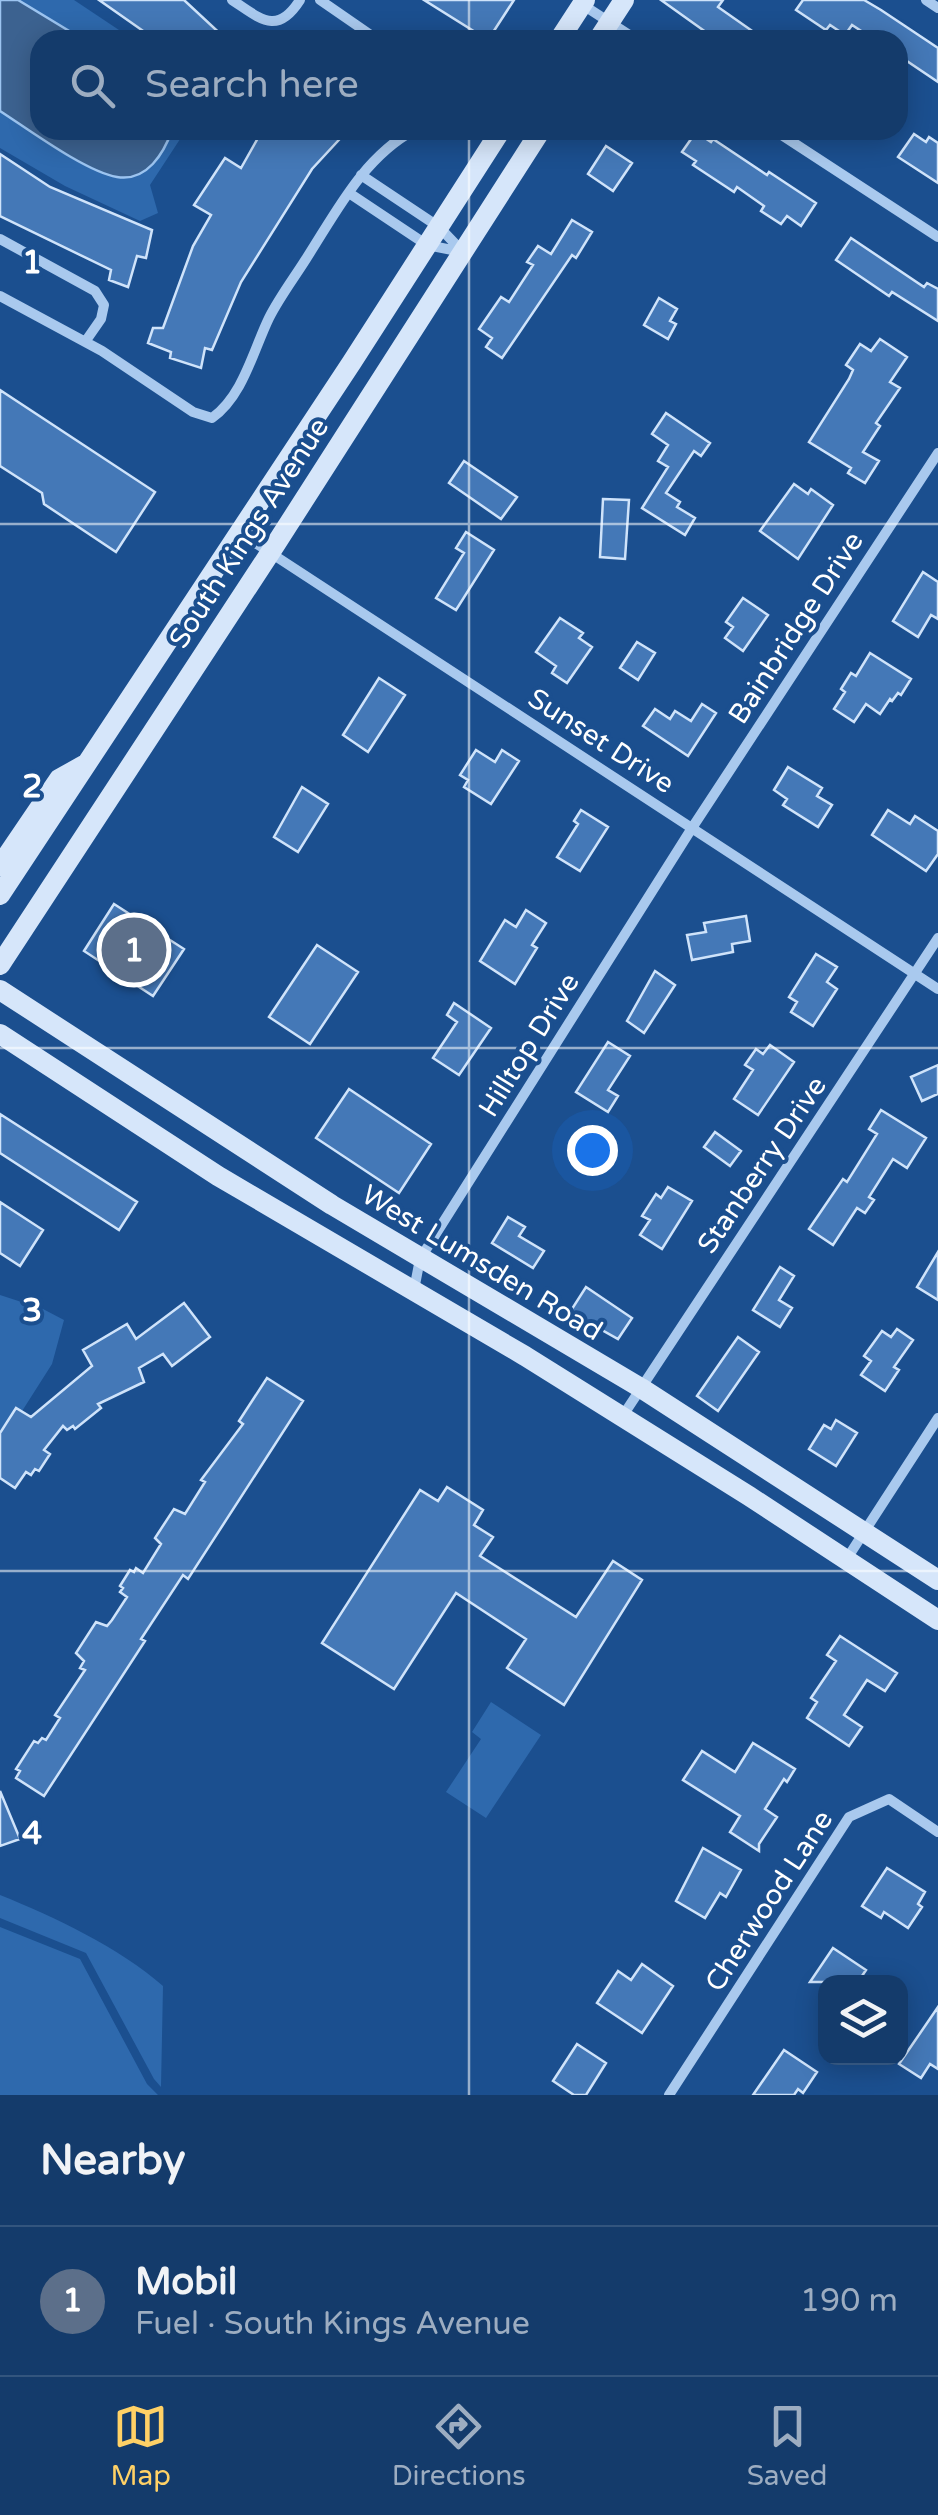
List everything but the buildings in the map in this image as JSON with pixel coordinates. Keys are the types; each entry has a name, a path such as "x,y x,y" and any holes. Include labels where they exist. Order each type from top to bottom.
{"main road":[{"path":"605,30 624,0"},
{"path":"566,30 584,2"},
{"name":"South Kings Avenue","path":"0,895 495,140"},
{"name":"South Kings Avenue","path":"0,964 535,140"},
{"path":"0,866 59,779 86,764"},
{"name":"West Lumsden Road","path":"0,990 420,1259 641,1388 938,1580"},
{"name":"West Lumsden Road","path":"0,1034 218,1176 622,1417 938,1620"}],"street":[{"path":"232,0 263,20 280,22 289,17 300,0"},
{"path":"320,0 364,30"},
{"path":"926,0 938,8"},
{"path":"584,2 603,30"},
{"path":"0,296 85,342 194,412 212,418 224,409 251,362 270,316 349,193 396,140"},
{"path":"789,140 938,237"},
{"path":"361,175 439,227 463,252"},
{"path":"349,193 427,245 463,252"},
{"path":"0,240 95,291 104,305 101,319 85,342"},
{"name":"Bainbridge Drive","path":"692,828 938,453"},
{"name":"Sunset Drive","path":"238,532 938,990"},
{"name":"Hilltop Drive","path":"414,1290 420,1259 692,828"},
{"name":"Stanberry Drive","path":"622,1417 938,938"},
{"path":"846,1560 938,1418"},
{"name":"Cherwood Lane","path":"669,2095 849,1816 888,1799 938,1832"}],"shaded area":[{"path":"0,0 74,0 119,30 30,30 30,140 179,140 150,185 158,213 140,221 65,186 0,148"},
{"path":"0,0 18,0 68,30 30,30 30,131 0,111"},
{"path":"44,140 168,140 153,164 128,177 104,173"},
{"path":"0,1295 64,1320 52,1364 10,1430 0,1434"},
{"path":"491,1702 541,1735 486,1818 446,1792 481,1739 472,1732"},
{"path":"0,1895 85,1934 163,1986 161,2087 86,1953 0,1918"},
{"path":"0,1927 80,1959 147,2084 158,2095 0,2095"}],"place":[{"name":"Mobil","path":"134,950"}]}
